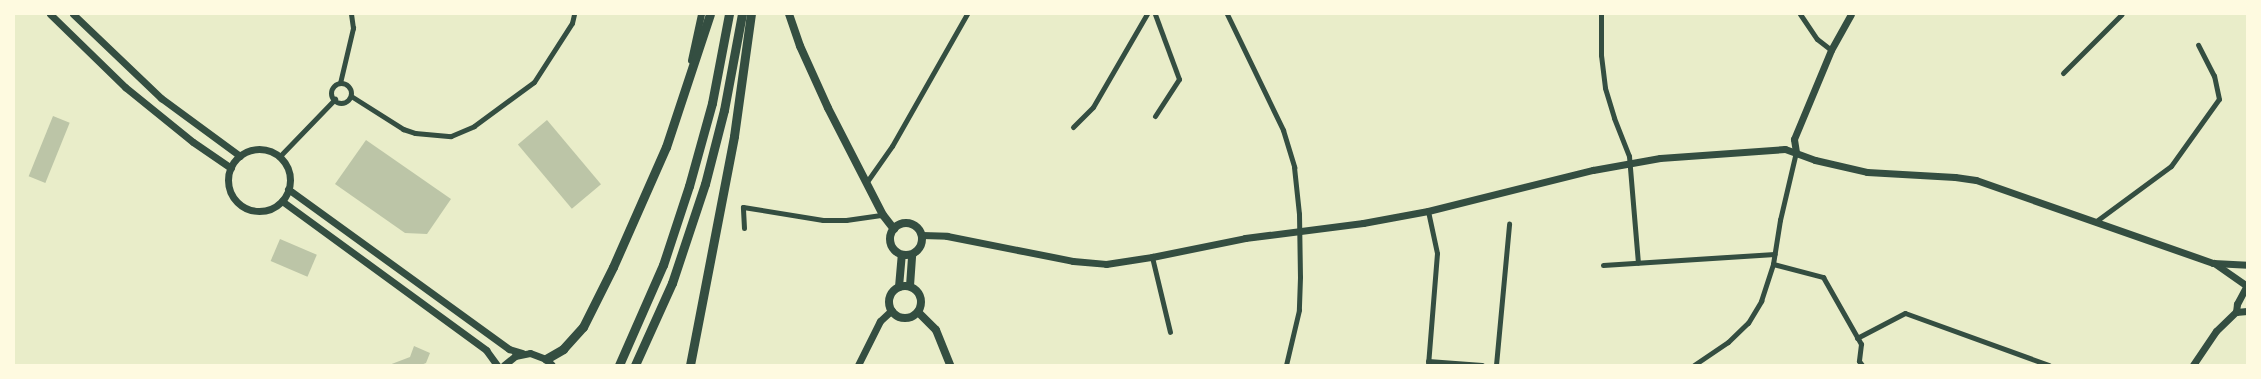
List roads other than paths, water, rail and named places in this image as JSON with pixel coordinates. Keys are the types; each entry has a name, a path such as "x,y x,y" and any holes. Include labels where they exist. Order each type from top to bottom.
{"highway":[{"path":"549,362 583,327 641,206 666,147 710,14"},
{"path":"619,365 663,265 689,186 712,103 729,14"},
{"path":"636,365 672,283 705,184 724,110 742,14"},
{"path":"690,365 734,136 751,14"}],"main road":[{"path":"789,14 814,78 866,183 883,215 894,229"},
{"path":"902,223 912,224 922,235 920,249 912,255 902,255 891,244 894,229 902,223"},
{"path":"902,255 899,287 890,297 892,310 904,318 918,312"},
{"path":"912,255 910,286 920,297 918,312"},
{"path":"899,287 910,286"},
{"path":"918,312 936,330 950,365"}],"street":[{"path":"50,14 126,87 193,142 231,168"},
{"path":"73,14 162,98 240,156"},
{"path":"350,96 342,102 335,99 332,94 333,88 340,83 353,28 351,14"},
{"path":"350,96 403,129 415,133 451,136 474,126 534,82 572,22 574,14"},
{"path":"684,94 701,14"},
{"path":"866,183 892,146 967,14"},
{"path":"1073,127 1093,107 1147,14"},
{"path":"1154,116 1179,79 1155,14"},
{"path":"1227,14 1283,130 1294,168 1299,214 1299,310 1286,365"},
{"path":"1601,14 1601,55 1605,88 1628,156 1638,263"},
{"path":"1800,14 1817,39 1831,50"},
{"path":"1694,365 1728,342 1748,323 1761,301 1773,264 1780,220 1796,152 1794,139 1831,50 1851,14"},
{"path":"2063,74 2122,14"},
{"path":"2095,222 2171,166 2219,99 2214,76 2198,45"},
{"path":"340,83 349,86 350,96"},
{"path":"279,157 335,99"},
{"path":"256,149 272,152 279,157 289,172 288,189 282,201 268,210 259,211 244,207 232,195 229,186 231,168 240,156 256,149"},
{"path":"922,235 947,236 1087,263 1106,264 1152,257 1245,238 1428,211 1554,180 1660,158 1731,151 1785,149 1815,160 1867,172 1976,180 2214,262 2247,265"},
{"path":"288,189 509,349 530,353 549,362"},
{"path":"282,201 486,350 497,365"},
{"path":"744,228 743,207 823,220 846,220 883,215"},
{"path":"1428,211 1437,253 1428,363 1482,365"},
{"path":"1496,365 1509,224"},
{"path":"1603,265 1774,254"},
{"path":"1152,257 1170,332"},
{"path":"2193,365 2216,332 2236,312 2237,304 2247,286 2214,262"},
{"path":"1773,264 1823,277 1861,344 1860,361 1862,365"},
{"path":"858,365 880,321 892,310"},
{"path":"2236,312 2247,311"},
{"path":"1857,338 1904,313 2049,365"},
{"path":"504,365 508,360 522,353"}]}
